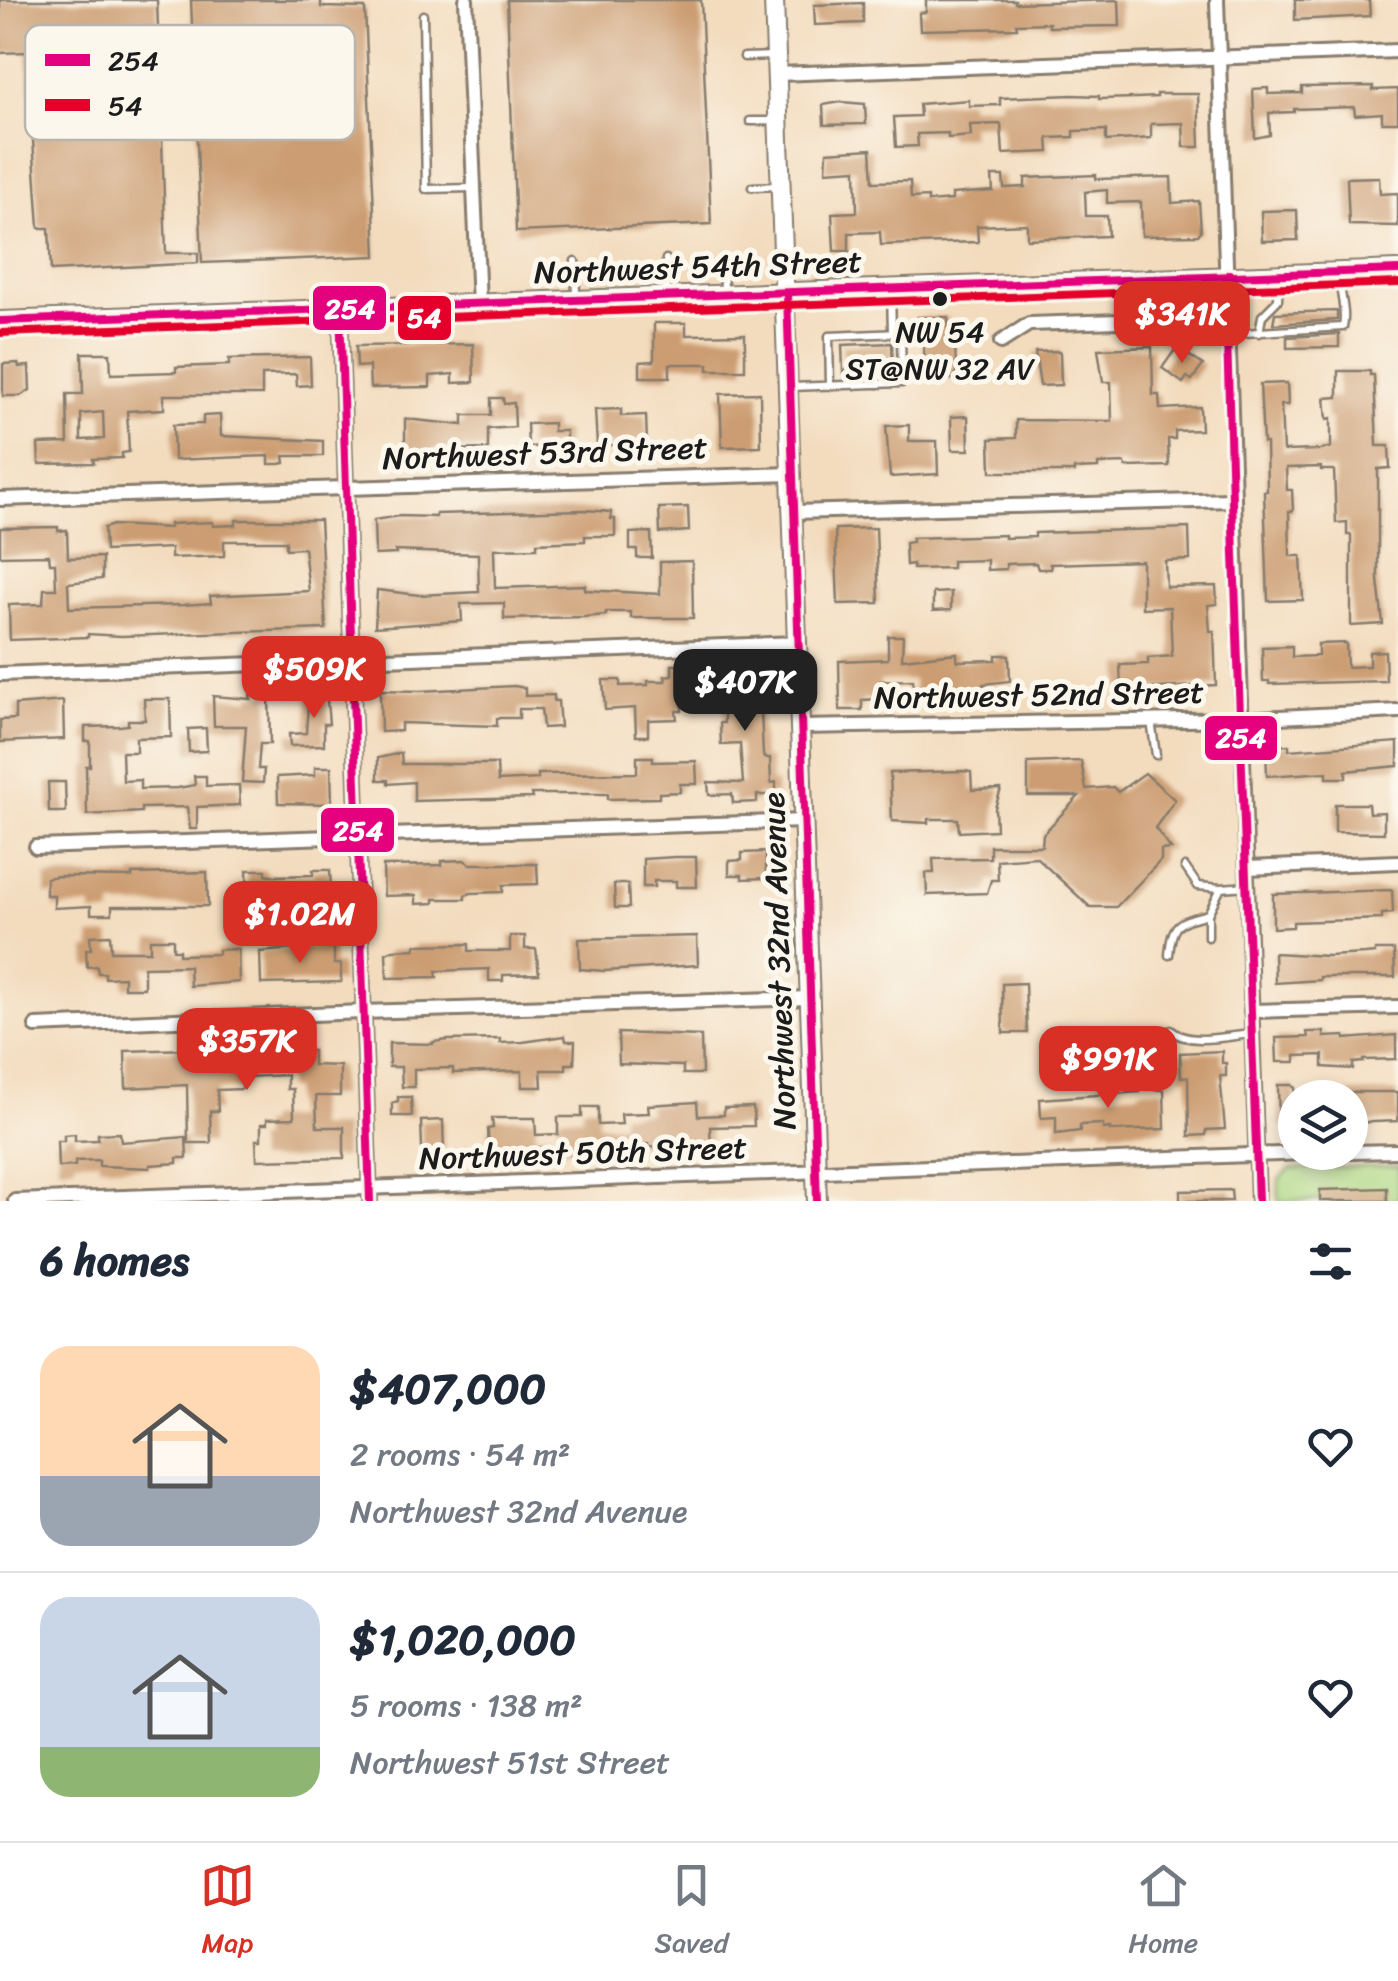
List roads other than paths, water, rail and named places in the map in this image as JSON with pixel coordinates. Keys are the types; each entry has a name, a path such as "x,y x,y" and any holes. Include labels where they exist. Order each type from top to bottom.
{"main road":[{"name":"Northwest 32nd Avenue","path":"774,0 817,1201"},
{"name":"Northwest 54th Street","path":"0,320 1398,270"}],"street":[{"path":"466,0 479,305"},
{"path":"1217,0 1258,1201"},
{"path":"776,65 1398,51"},
{"path":"340,309 369,1195"},
{"path":"1002,342 1029,324 1150,320 1227,335"},
{"name":"Northwest 53rd Street","path":"0,498 792,474"},
{"path":"794,512 1232,500"},
{"path":"0,674 798,643"},
{"name":"Northwest 52nd Street","path":"801,726 1240,718 1398,711"},
{"path":"36,848 804,821"},
{"path":"1246,868 1398,862"},
{"path":"36,1026 810,998"},
{"path":"1251,1011 1398,1007"},
{"path":"1368,1152 1398,1151"},
{"name":"Northwest 50th Street","path":"15,1201 369,1195 1278,1153"}],"lane":[{"path":"422,15 426,189 474,188"},
{"path":"744,57 776,65"},
{"path":"750,122 779,121"},
{"path":"752,187 782,186"},
{"path":"723,258 724,296"},
{"path":"666,259 667,298"},
{"path":"575,262 577,302"},
{"path":"1227,335 1343,327 1345,313 1339,296 1339,272"},
{"path":"1259,332 1262,316 1278,300 1279,273"},
{"path":"891,290 892,333"},
{"path":"790,387 830,386 878,384 902,384 901,333 854,340 828,336 830,386"},
{"path":"878,370 878,384"},
{"path":"854,371 854,385"},
{"path":"1151,720 1156,755"},
{"path":"1185,867 1198,886 1247,886"},
{"path":"1208,936 1208,914 1221,888"},
{"path":"1169,955 1170,934 1180,922 1208,914"},
{"path":"1171,1030 1187,1038 1252,1034"}],"place":[{"name":"NW 54 ST@NW 32 AV","path":"940,299"}]}
